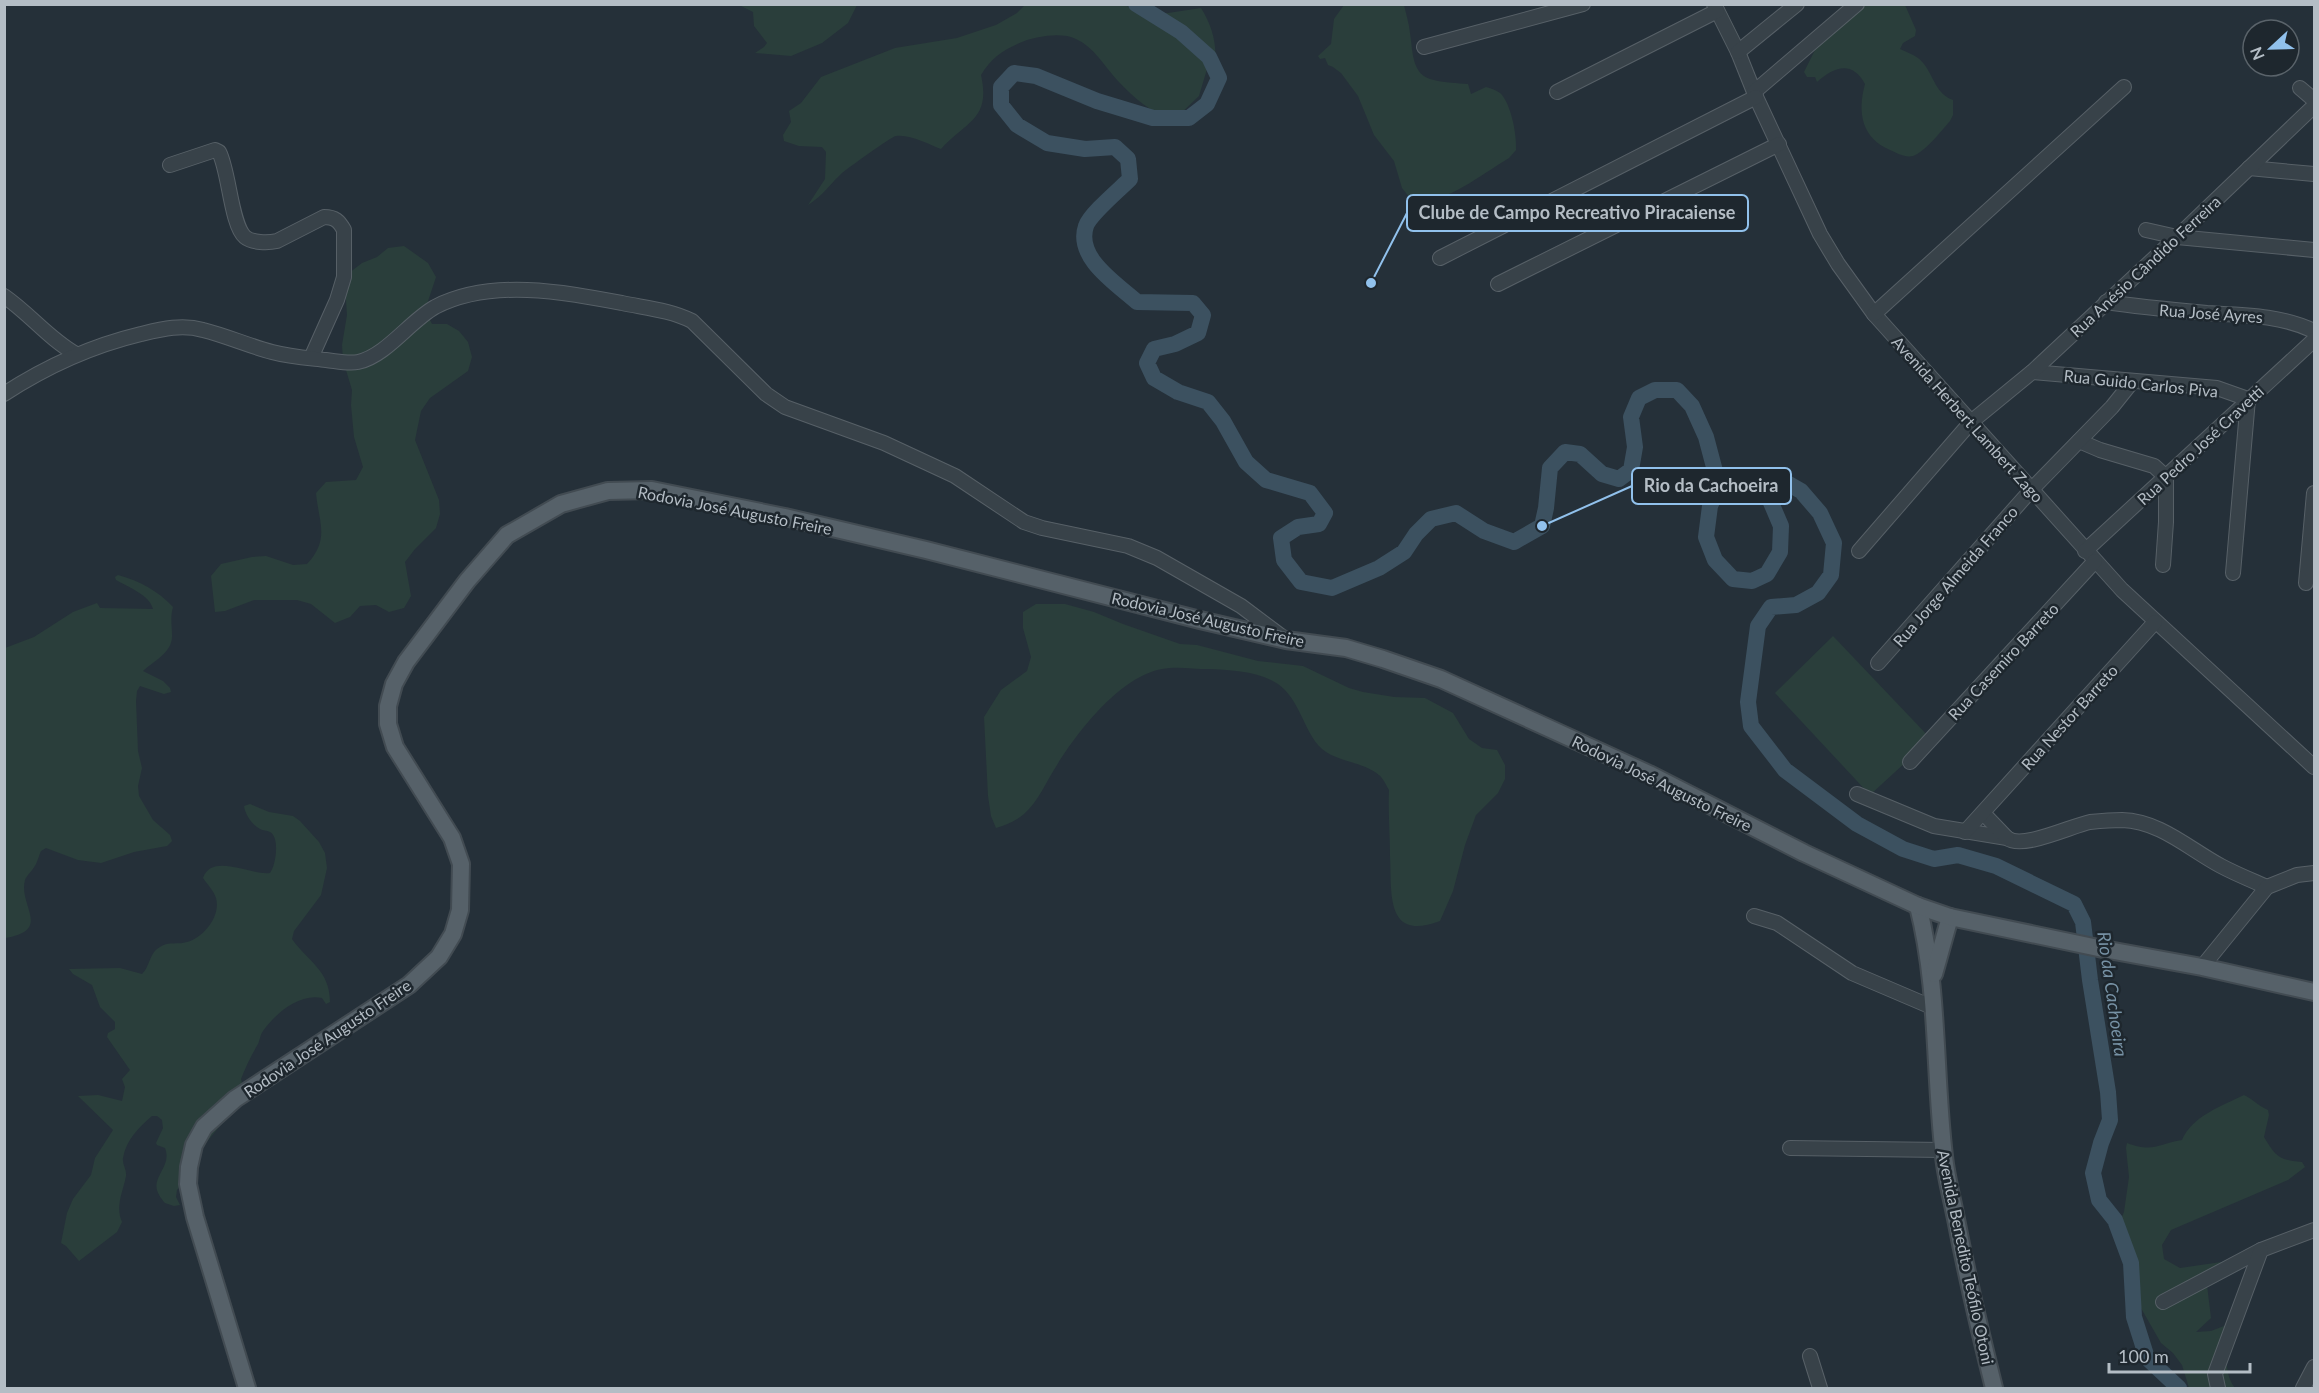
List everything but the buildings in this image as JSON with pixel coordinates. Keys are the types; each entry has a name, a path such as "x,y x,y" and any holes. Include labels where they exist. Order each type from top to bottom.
{"main road":[{"name":"Rodovia José Augusto Freire","path":"247,1389 195,1217 188,1184 194,1145 204,1127 235,1099 409,985 439,957 453,934 460,910 461,864 452,838 395,747 388,724 388,706 394,684 406,662 467,581 507,535 561,504 608,491 652,490 785,517 1286,640 1346,648 1383,658 1441,679 1648,774 1804,853 1918,906 1950,917 2202,967 2314,992"},
{"name":"Avenida Benedito Teófilo Otoni","path":"1918,906 1933,981 1943,1150 1970,1293 1994,1389"},
{"name":"Avenida Benedito Teófilo Otoni","path":"1933,981 1950,917"}],"street":[{"path":"1424,47 1583,4"},
{"path":"1738,52 1797,4"},
{"path":"1440,258 1755,94 1857,4"},
{"path":"1557,92 1716,8"},
{"name":"Avenida Herbert Lambert Zago","path":"1716,8 1820,234 1838,264 1874,314 2090,556 2155,622 2314,767"},
{"path":"1874,314 2124,87"},
{"path":"2300,88 2314,100"},
{"name":"Rua Anésio Cândido Ferreira","path":"1859,551 1971,422 2032,372 2314,105"},
{"path":"1498,284 1779,144"},
{"path":"170,165 215,150 219,152 239,228 242,234 249,239 268,243 277,241 324,217 330,217 340,223 344,230 344,277 337,300 311,358"},
{"path":"2248,168 2314,174"},
{"path":"2146,230 2177,237 2314,250"},
{"path":"4,394 48,368 107,342 179,327 203,330 270,352 358,362 386,346 428,311 450,300 471,295 519,290 570,293 677,314 692,321 766,394 785,407 884,443 955,476 1024,522 1128,546 1157,558 1241,606 1286,640"},
{"path":"4,296 19,306 52,339 76,354"},
{"name":"Rua José Ayres","path":"2106,302 2150,309 2275,318 2301,324 2314,331"},
{"name":"Rua Pedro José Cravetti","path":"2090,556 2166,477 2314,340"},
{"name":"Rua Guido Carlos Piva","path":"2032,372 2217,388 2248,399"},
{"name":"Rua Jorge Almeida Franco","path":"1878,663 2032,489 2112,407 2132,382"},
{"path":"2233,573 2248,399"},
{"path":"2079,441 2100,450 2154,466 2166,477 2163,565"},
{"path":"2306,583 2314,493"},
{"name":"Rua Casemiro Barreto","path":"1910,762 2090,556"},
{"name":"Rua Nestor Barreto","path":"1965,832 2155,622"},
{"path":"1857,794 1934,826 2007,838 2013,841 2031,839 2090,822 2122,820 2146,824 2168,833 2222,866 2267,886"},
{"path":"1983,813 2007,838"},
{"path":"2202,967 2267,886 2297,875 2314,873"},
{"path":"1754,916 1777,923 1852,973 1934,1008"},
{"path":"1790,1148 1943,1150"},
{"path":"2163,1302 2261,1250 2314,1230"},
{"path":"2217,1389 2215,1374 2261,1250"},
{"path":"1810,1356 1820,1389"},
{"path":"2303,1389 2314,1367"}],"green space":[{"path":"739,5 857,5 848,23 822,43 791,56 755,53 767,43 754,26 753,12"},
{"path":"1025,5 1125,5 1139,12 1168,13 1201,8 1212,33 1215,61 1207,69 1199,96 1174,120 1150,109 1137,99 1118,81 1094,52 1076,39 1049,36 1022,42 999,55 985,69 981,75 983,90 979,111 941,149 913,138 893,137 842,173 808,205 825,179 826,152 822,147 799,146 784,141 783,135 791,122 789,111 801,103 821,77 895,48 957,38 996,25 1017,13"},
{"path":"1344,5 1404,5 1414,62 1421,74 1438,81 1468,84 1471,94 1486,87 1500,93 1510,111 1515,136 1516,150 1509,158 1452,193 1414,203 1402,188 1394,161 1374,135 1358,96 1341,73 1328,65 1325,58 1320,59 1318,56 1331,44 1334,19"},
{"path":"1853,5 1905,5 1916,30 1915,36 1903,43 1900,49 1922,61 1939,89 1953,100 1953,115 1950,121 1918,154 1901,155 1873,139 1862,114 1865,84 1854,71 1842,68 1817,82 1815,77 1807,77 1804,72 1822,36"},
{"path":"404,246 428,263 436,277 425,310 432,324 447,324 459,331 468,342 472,357 468,371 430,398 421,411 415,440 439,500 440,514 436,528 405,562 411,596 404,608 389,612 376,605 360,606 350,617 335,623 311,604 297,600 254,600 225,611 215,612 211,576 221,564 266,556 293,565 307,564 319,547 321,539 321,522 316,493 326,482 356,480 363,467 354,437 352,390 343,360 342,345 347,315 345,286 349,273 362,263 377,257 388,248"},
{"path":"118,575 148,587 173,607 172,635 169,646 162,656 143,671 163,681 171,692 164,694 140,686 136,701 138,751 142,768 138,786 139,796 153,820 170,835 172,841 167,846 134,852 101,863 78,860 46,848 41,851 36,864 25,880 24,890 31,923 19,934 5,938 5,648 34,637 73,612 97,603 100,608 153,609 143,596 116,580 115,577"},
{"path":"1036,604 1065,604 1094,612 1180,644 1197,645 1258,661 1303,666 1349,688 1394,697 1425,698 1453,713 1469,739 1482,748 1497,750 1505,765 1505,779 1498,793 1476,815 1465,845 1453,891 1440,921 1422,926 1409,925 1395,910 1391,885 1389,790 1382,778 1372,770 1324,751 1313,738 1296,705 1285,690 1262,676 1244,672 1173,668 1147,674 1131,682 1102,707 1076,737 1029,809 1014,821 996,828 991,816 988,796 984,717 1001,690 1027,671 1031,657 1023,628 1023,612"},
{"path":"1833,636 1931,739 1870,795 1775,693"},
{"path":"250,804 269,812 293,816 319,842 325,853 327,868 321,895 294,931 292,939 322,974 329,991 330,1002 326,1004 322,998 313,997 296,1002 274,1018 263,1031 241,1079 247,1089 246,1094 196,1155 186,1178 177,1190 176,1197 180,1205 165,1203 157,1190 156,1185 167,1154 165,1148 156,1143 163,1128 162,1120 157,1116 152,1116 142,1125 130,1140 123,1158 126,1174 119,1205 122,1222 117,1232 79,1261 61,1243 67,1213 73,1199 91,1175 95,1158 113,1130 78,1096 98,1095 122,1101 125,1087 122,1079 130,1070 107,1037 108,1033 115,1029 115,1022 100,1007 92,985 73,974 69,969 120,968 142,974 156,950 166,944 184,943 199,936 214,919 216,898 203,878 208,870 223,866 270,873 275,858 275,839 270,832 261,830 249,819 244,806"},
{"path":"2244,1095 2268,1110 2264,1137 2275,1153 2288,1160 2302,1162 2305,1167 2288,1180 2171,1230 2162,1245 2164,1259 2180,1268 2228,1261 2207,1285 2211,1318 2196,1332 2211,1331 2229,1324 2227,1366 2235,1388 2189,1388 2182,1365 2161,1343 2130,1289 2125,1275 2123,1244 2117,1229 2124,1212 2129,1177 2126,1148 2127,1143 2150,1148 2182,1140 2200,1118"}],"waterway":[{"name":"Rio da Cachoeira","path":"1136,4 1181,32 1209,57 1219,78 1207,104 1189,118 1153,118 1097,101 1036,76 1014,73 1001,87 1001,105 1017,125 1047,143 1085,149 1115,147 1128,159 1130,179 1099,208 1086,226 1084,238 1087,249 1100,269 1137,302 1193,303 1203,315 1198,333 1175,344 1154,349 1147,363 1154,378 1178,392 1208,402 1223,421 1246,462 1266,480 1310,493 1325,513 1319,524 1298,527 1281,538 1284,560 1301,582 1332,588 1379,568 1404,552 1416,534 1431,519 1456,513 1484,531 1514,542 1542,526 1550,468 1565,452 1580,454 1602,474 1619,479 1631,470 1635,447 1631,417 1639,398 1655,390 1677,390 1692,406 1706,437 1719,486 1710,506 1706,537 1715,560 1733,579 1752,581 1767,574 1780,552 1781,526 1769,498 1772,486 1787,483 1801,491 1820,513 1834,543 1831,575 1818,593 1796,605 1771,607 1758,626 1748,702 1751,726 1785,770 1857,824 1903,849 1934,859 1958,855 1996,866 2074,904 2083,922 2108,1092 2110,1120 2093,1173 2099,1200 2115,1220 2131,1263 2134,1317 2147,1358 2179,1388"}],"place":[{"name":"Clube de Campo Recreativo Piracaiense","path":"1371,283"},
{"name":"Rio da Cachoeira","path":"1542,526"}]}
